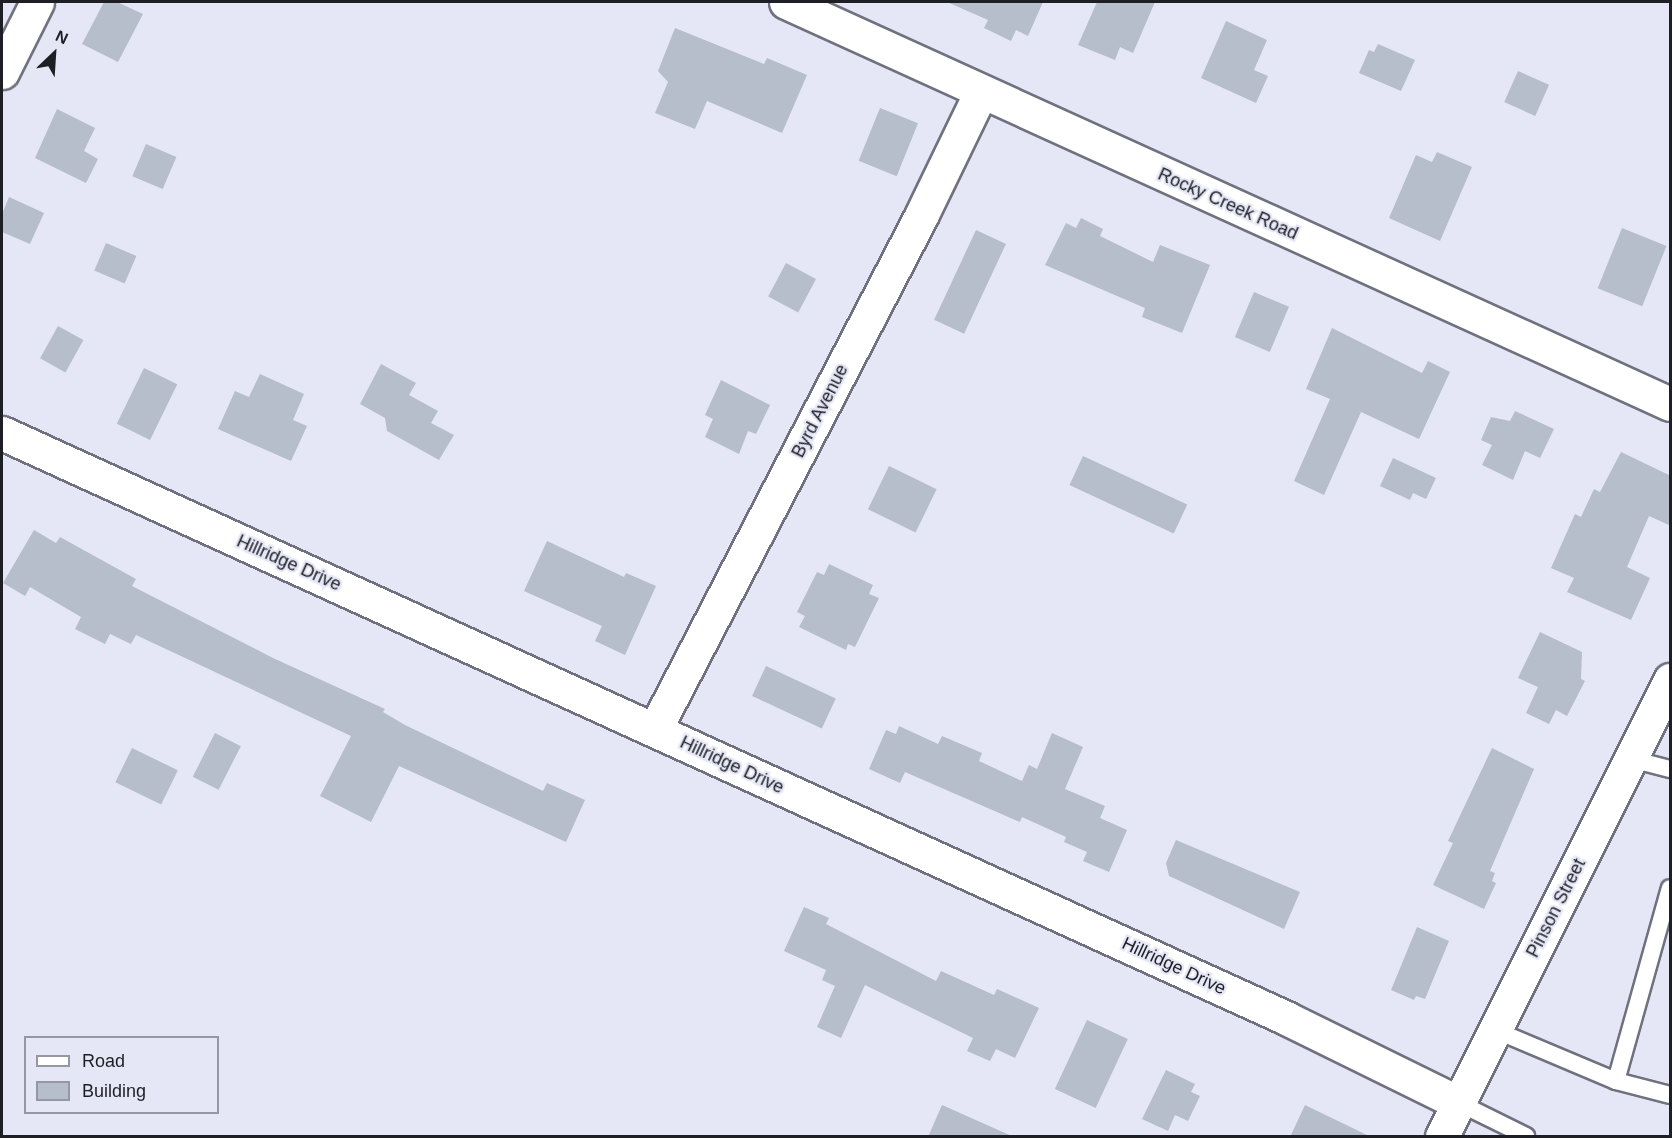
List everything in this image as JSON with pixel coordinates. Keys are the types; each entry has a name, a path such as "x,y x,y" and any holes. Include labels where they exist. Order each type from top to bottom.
{"street":[{"path":"2,72 37,2"},
{"name":"Rocky Creek Road","path":"786,2 1671,404"},
{"name":"Byrd Avenue","path":"655,729 921,216 981,92"},
{"name":"Hillridge Drive","path":"2,433 1286,1018 1459,1103"},
{"name":"Pinson Street","path":"1442,1137 1671,680"}],"lane":[{"path":"1631,759 1671,769"},
{"path":"1616,1081 1671,888"},
{"path":"1495,1030 1616,1081 1671,1095"},
{"path":"1459,1103 1526,1137"}],"building":[{"path":"104,2 117,2 143,14 118,62 82,44"},
{"path":"947,2 1043,2 1028,36 1016,30 1011,41 984,28 988,20"},
{"path":"1097,2 1155,2 1133,53 1120,47 1115,60 1078,45"},
{"path":"1226,21 1267,40 1254,70 1268,76 1256,103 1201,78"},
{"path":"675,28 764,64 767,58 807,75 782,133 707,101 695,129 655,113 668,82 658,71"},
{"path":"1378,44 1415,60 1401,91 1359,73 1369,50 1374,52"},
{"path":"1518,71 1549,85 1535,116 1504,102"},
{"path":"880,108 918,123 897,176 859,161"},
{"path":"57,109 95,128 84,151 98,159 86,183 35,158"},
{"path":"146,144 176,157 163,189 132,176"},
{"path":"1437,152 1472,167 1440,241 1389,218 1416,155 1432,162"},
{"path":"9,197 44,213 30,244 2,232 2,214"},
{"path":"1081,218 1103,229 1100,236 1153,262 1160,245 1210,265 1182,333 1142,317 1145,308 1045,265 1066,223 1076,228"},
{"path":"1622,228 1667,246 1642,306 1598,288"},
{"path":"976,230 1006,244 964,334 934,320"},
{"path":"106,243 136,256 125,284 94,271"},
{"path":"786,263 816,279 798,313 768,297"},
{"path":"1254,292 1289,307 1270,352 1235,337"},
{"path":"58,326 83,340 65,372 40,358"},
{"path":"1332,328 1422,373 1428,361 1450,372 1419,439 1361,412 1324,495 1294,481 1330,399 1306,389"},
{"path":"381,364 416,383 409,395 438,411 431,423 454,435 439,460 387,431 385,418 360,404"},
{"path":"144,368 177,384 150,440 117,424"},
{"path":"260,374 304,394 293,420 307,426 291,461 218,429 235,391 249,397"},
{"path":"721,380 770,405 756,434 748,431 739,454 705,437 713,419 705,415"},
{"path":"1515,411 1554,429 1540,458 1525,451 1513,480 1482,465 1492,445 1481,440 1491,417 1510,421"},
{"path":"1621,452 1671,476 1671,526 1649,516 1627,567 1650,578 1631,620 1567,592 1574,578 1551,568 1575,514 1581,517 1594,489 1600,492"},
{"path":"1083,456 1187,505 1174,534 1069,485"},
{"path":"1393,458 1436,478 1426,499 1413,493 1410,500 1380,486"},
{"path":"889,466 937,489 916,532 868,509"},
{"path":"34,530 56,543 60,537 136,579 132,586 273,658 385,709 383,712 405,725 543,791 547,783 585,800 566,842 399,766 371,822 320,796 351,736 136,635 131,644 110,634 105,644 75,629 81,617 30,587 25,596 3,583"},
{"path":"547,541 624,577 626,573 656,586 625,655 595,641 602,626 524,591"},
{"path":"829,564 873,585 869,594 879,598 855,647 848,644 846,650 799,627 805,616 797,612 817,572 824,575"},
{"path":"1540,632 1582,652 1581,679 1585,681 1567,716 1556,710 1549,724 1526,713 1538,687 1518,678"},
{"path":"766,666 836,699 822,728 752,696"},
{"path":"899,726 938,744 942,736 982,753 979,761 1022,781 1029,765 1037,769 1052,733 1083,747 1065,789 1105,806 1100,818 1127,830 1109,872 1083,861 1087,852 1064,842 1066,837 1022,817 1020,822 905,772 900,783 869,769 886,730 896,734"},
{"path":"215,733 241,746 219,790 193,777"},
{"path":"132,748 178,770 161,805 115,782"},
{"path":"1492,748 1534,769 1490,871 1495,873 1492,881 1496,883 1484,909 1433,885 1453,843 1448,841"},
{"path":"1176,840 1300,892 1284,929 1169,876 1166,863"},
{"path":"804,907 829,918 826,924 936,981 941,971 994,995 997,989 1039,1008 1015,1058 996,1049 990,1061 967,1051 973,1038 865,985 841,1038 817,1027 835,986 822,980 826,970 784,951"},
{"path":"1417,927 1449,941 1425,999 1416,996 1414,1000 1391,990"},
{"path":"1087,1020 1128,1039 1096,1108 1055,1089"},
{"path":"1166,1070 1195,1084 1191,1092 1200,1096 1188,1121 1175,1115 1168,1131 1142,1119"},
{"path":"942,1105 1014,1137 928,1137"},
{"path":"1305,1105 1371,1137 1290,1137"}]}
